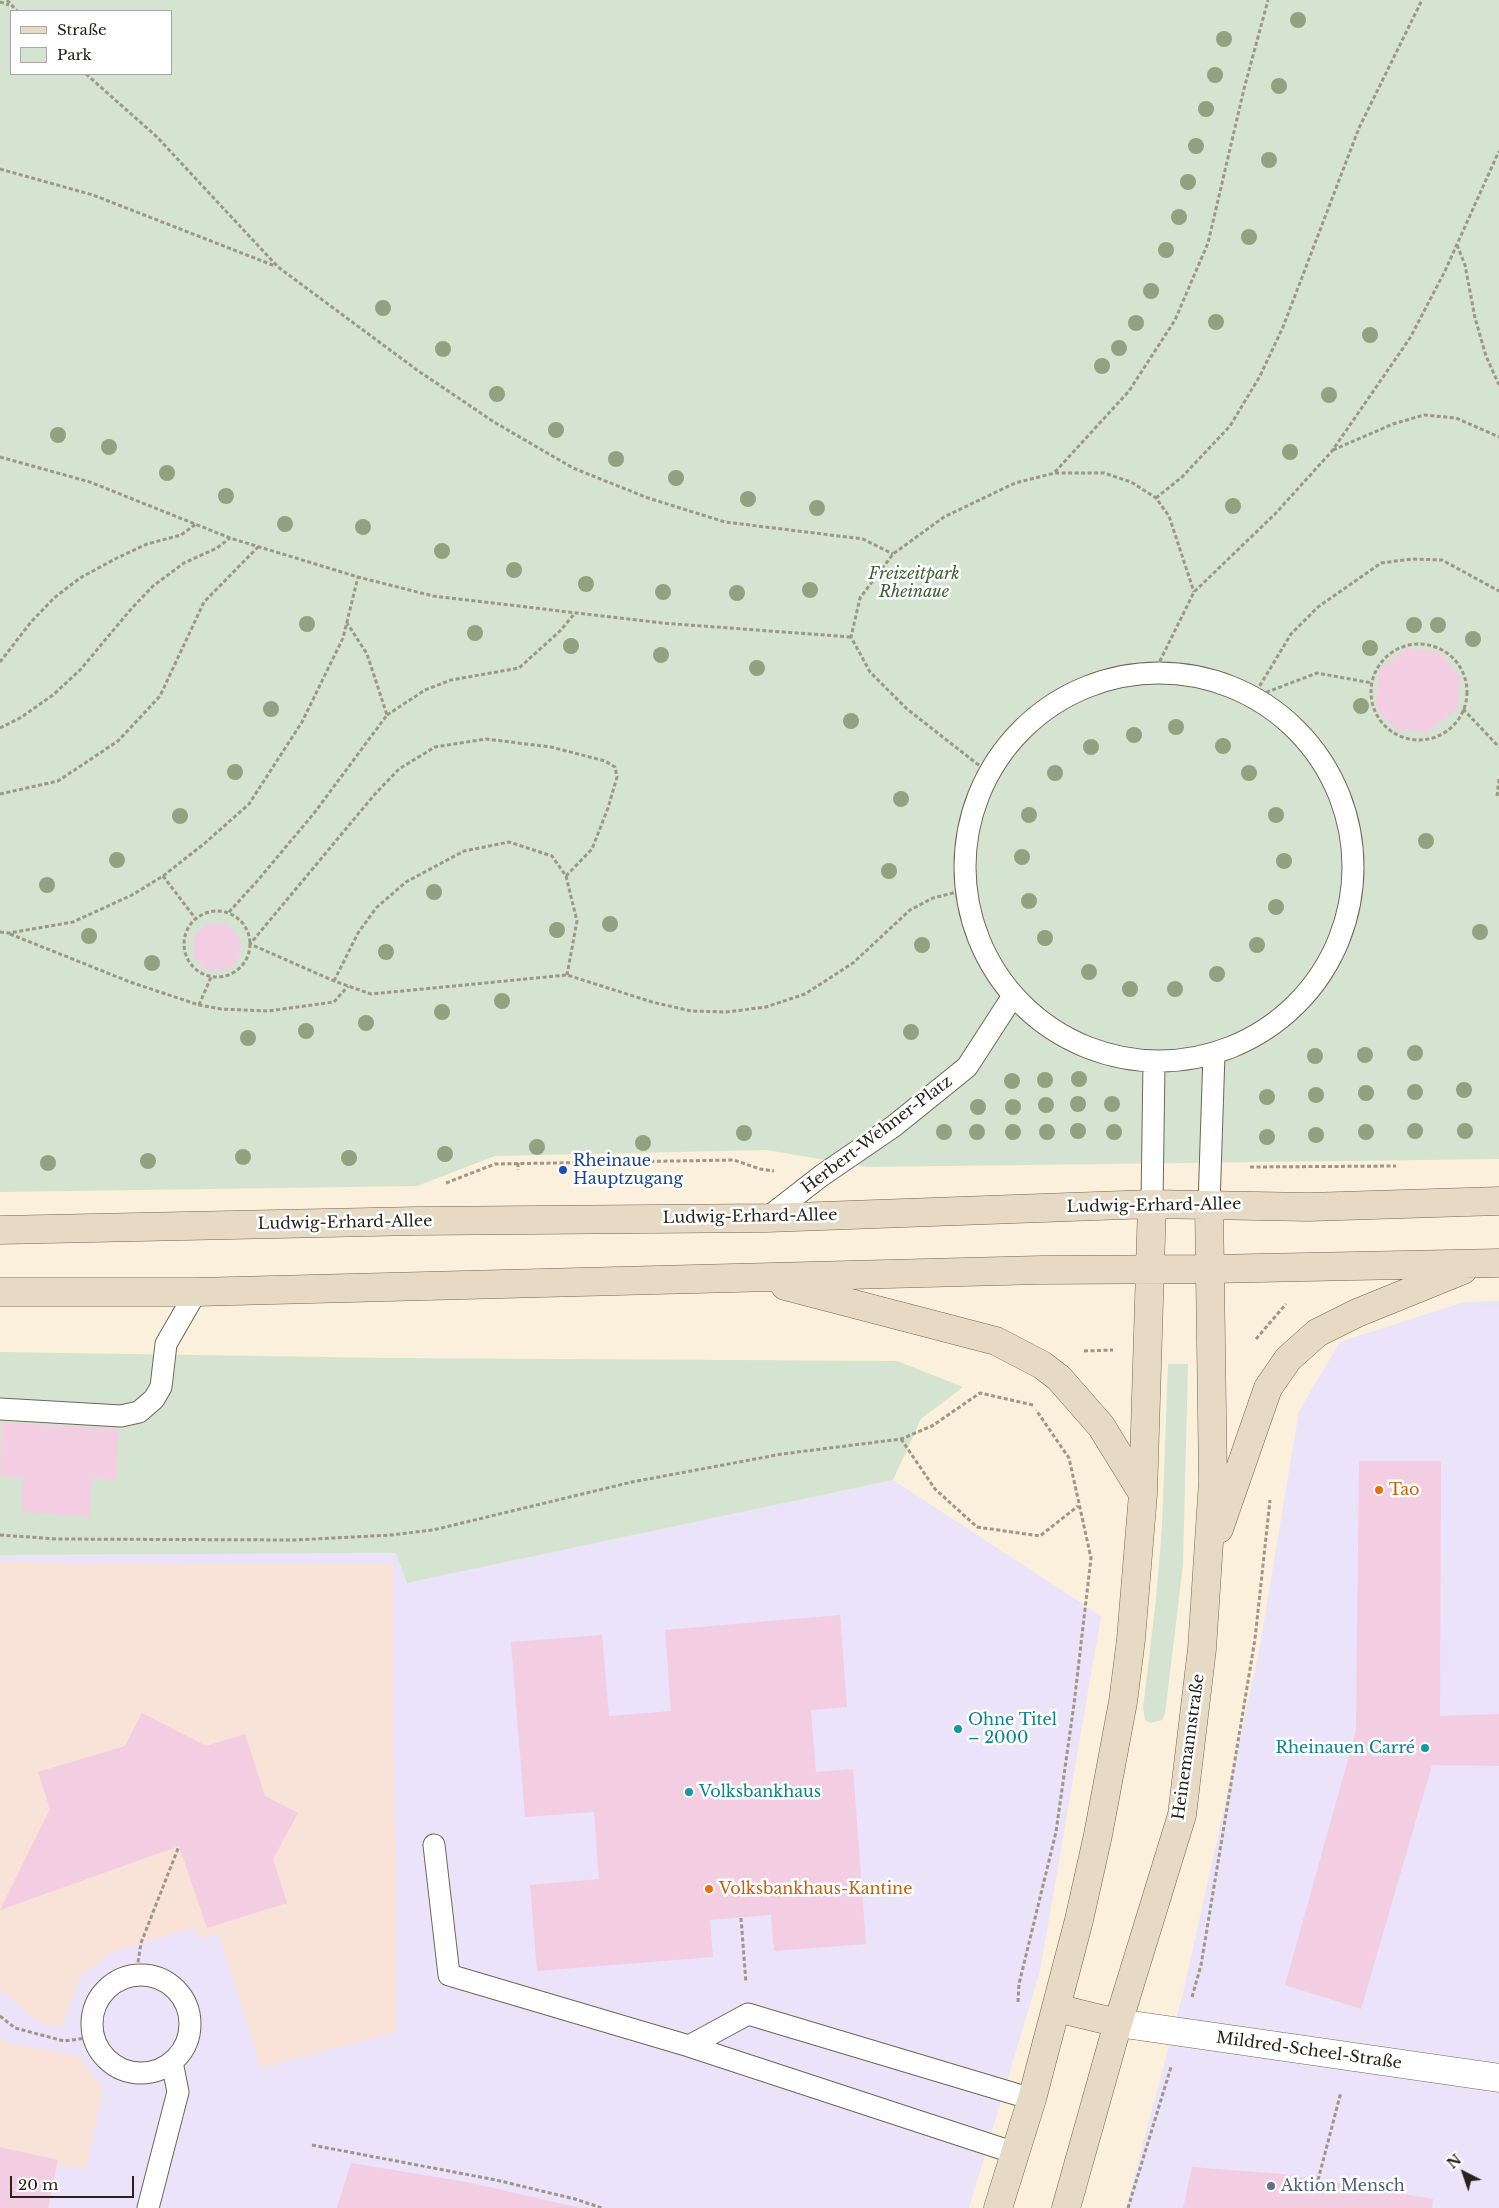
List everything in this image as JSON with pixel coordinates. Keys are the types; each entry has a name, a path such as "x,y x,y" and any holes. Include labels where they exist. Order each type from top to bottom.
{"main road":[{"name":"Ludwig-Erhard-Allee","path":"0,1230 417,1221 767,1218 1152,1204 1309,1207 1499,1201"},
{"path":"998,2208 1032,2099 1056,2008 1098,1835 1123,1702 1131,1639 1143,1494 1152,1204"},
{"name":"Heinemannstraße","path":"1066,2208 1118,2023 1182,1815 1202,1649 1213,1481 1209,1205"},
{"path":"0,1292 196,1292 1041,1270 1211,1270 1490,1263"},
{"path":"1208,1563 1268,1388 1288,1359 1317,1333 1357,1313 1490,1263"},
{"path":"755,1278 996,1341 1042,1365 1059,1378 1101,1426 1143,1494"},
{"path":"1056,2008 1118,2023"}],"street":[{"name":"Mildred-Scheel-Straße","path":"1118,2023 1499,2078"}],"lane":[{"path":"1154,674 1188,675 1222,684 1253,697 1282,716 1306,740 1326,768 1348,813 1352,851 1350,905 1332,956 1301,1000 1261,1033 1214,1054 1154,1062 1101,1054 1053,1031 1013,996 981,947 965,890 965,849 974,809 990,772 1019,732 1059,701 1104,681 1154,674"},
{"name":"Herbert-Wehner-Platz","path":"767,1218 821,1176 894,1126 967,1067 1013,996"},
{"path":"1209,1205 1214,1054"},
{"path":"1152,1204 1154,1062"},
{"path":"0,1408 121,1416 139,1412 154,1399 161,1387 166,1344 196,1292"},
{"path":"434,1845 450,1975 689,2046 1015,2153"},
{"path":"136,1975 152,1976 166,1981 178,1991 187,2004 191,2020 189,2036 183,2050 172,2062 158,2070 142,2073 126,2071 112,2063 101,2052 94,2037 92,2020 96,2004 106,1990 120,1980 136,1975"},
{"path":"689,2046 748,2014 1032,2099"},
{"path":"148,2208 178,2092 172,2062"}],"path":[{"path":"8,0 10,5"},
{"path":"1055,473 1129,391 1174,320 1208,243 1244,89 1268,0"},
{"path":"1156,498 1182,477 1230,426 1260,376 1283,327 1359,128 1422,0"},
{"path":"0,2 10,5 16,10"},
{"path":"87,75 157,137 278,267 494,422 573,468 648,498 725,522 863,539 893,554"},
{"path":"1154,674 1194,592 1275,514 1332,451 1410,338 1457,245 1499,151"},
{"path":"0,169 93,195 278,267"},
{"path":"1457,245 1465,265 1475,318 1486,356 1499,385"},
{"path":"1332,451 1393,424 1424,415 1456,418 1499,436"},
{"path":"0,457 90,482 230,538 258,547 358,577 433,596 662,623 851,637"},
{"path":"990,772 976,764 907,709 870,672 851,637 860,598 893,554 944,518 1015,483 1055,473 1104,473 1131,482 1156,498 1172,524 1194,592"},
{"path":"0,662 31,622 54,598 80,578 147,544 181,535 196,524"},
{"path":"0,728 20,718 53,695 80,670 153,586 184,563 217,548 230,538"},
{"path":"0,794 58,781 118,742 160,696 204,602 258,547"},
{"path":"1253,697 1291,634 1318,607 1381,563 1412,559 1442,560 1499,591"},
{"path":"0,932 10,933 73,922 132,895 163,876 205,843 249,804 302,722 343,638 358,577"},
{"path":"229,912 315,812 387,715 424,690 451,680 520,668 560,631 575,614"},
{"path":"346,622 367,654 387,715"},
{"path":"1416,644 1432,646 1446,652 1457,664 1464,678 1467,693 1464,709 1458,720 1449,730 1438,737 1412,740 1399,736 1389,730 1373,708 1371,696 1372,683 1377,668 1387,656 1401,648 1416,644"},
{"path":"1253,697 1317,673 1372,683"},
{"path":"1464,709 1499,748"},
{"path":"250,944 375,794 399,769 435,747 486,739 550,747 605,761 615,767 617,777 608,808 592,849 566,876"},
{"path":"1497,796 1499,779"},
{"path":"334,981 358,933 376,908 406,882 464,851 509,842 552,856 566,876 577,921 567,975"},
{"path":"163,876 195,918"},
{"path":"250,944 334,981 371,994 567,975 652,1002 691,1011 726,1012 766,1007 805,994 853,963 910,910 933,898 965,890"},
{"path":"214,910 229,912 238,918 246,928 250,944 250,951 243,965 223,977 211,977 199,972 188,961 184,950 184,938 187,927 195,918 202,913 214,910"},
{"path":"10,933 130,982 200,1005 221,1009 268,1012 334,1002 348,986"},
{"path":"200,1005 211,977"},
{"path":"518,1170 518,1163 734,1160 749,1165"},
{"path":"628,1162 628,1169"},
{"path":"1244,1168 1400,1166"},
{"path":"1253,1347 1257,1335 1286,1304 1285,1298"},
{"path":"1079,1354 1082,1351 1122,1350"},
{"path":"0,1535 57,1539 295,1540 390,1535 450,1526 632,1482 782,1454 901,1439 932,1426 980,1393 1033,1405 1069,1458 1078,1506 1091,1558 1074,1704 1056,1832 1019,1984 1018,2011"},
{"path":"901,1439 936,1488 976,1527 1040,1536 1078,1506"},
{"path":"1128,2208 1201,1965 1254,1649 1270,1497"},
{"path":"136,1975 141,1943 180,1846"},
{"path":"741,1918 748,2014"},
{"path":"0,2016 15,2028 64,2042 94,2037"},
{"path":"1318,2180 1350,2056"},
{"path":"312,2145 496,2180 575,2199 602,2208"}],"shaded area":[{"path":"1499,1301 1499,2208 1126,2208 1183,1993 1258,1657 1299,1411 1340,1342 1464,1302"},
{"path":"893,1480 1101,1616 1040,1971 969,2208 0,2208 0,1555 397,1553 407,1583"},
{"path":"0,1561 102,1564 393,1563 396,2032 261,2068 219,1934 200,1939 195,1928 109,1954 80,1977 62,2026 41,2024 0,1989"},
{"path":"0,2037 7,2043 79,2056 103,2089 86,2169 58,2166 48,2208 0,2208"}],"green space":[{"name":"Freizeitpark Rheinaue","path":"0,0 1499,0 1499,1159 867,1167 767,1150 495,1156 417,1186 0,1192"},
{"path":"0,1352 389,1358 897,1361 963,1387 921,1419 893,1480 407,1583 396,1553 0,1555"},
{"path":"1168,1364 1188,1364 1183,1565 1165,1714 1162,1720 1150,1723 1145,1720 1143,1708 1156,1599 1162,1527"}],"building":[{"path":"1406,648 1440,652 1461,678 1457,709 1427,733 1396,730 1375,706 1380,669"},
{"path":"217,923 226,925 234,930 239,938 241,947 239,956 234,964 226,969 217,971 208,969 200,964 195,956 193,947 195,938 200,930 208,925"},
{"path":"1,1422 119,1429 116,1480 92,1478 89,1517 21,1512 23,1478 0,1476"},
{"name":"Rheinauen Carré","path":"1359,1461 1441,1461 1440,1716 1499,1714 1499,1766 1432,1765 1361,2009 1285,1985 1356,1731"},
{"name":"Volksbankhaus","path":"840,1615 847,1707 811,1710 816,1772 853,1769 866,1944 774,1951 771,1915 710,1920 713,1957 537,1971 530,1885 599,1879 594,1812 525,1817 511,1642 602,1635 609,1716 671,1711 665,1630"},
{"path":"142,1713 206,1746 245,1734 265,1796 298,1813 273,1859 287,1903 207,1928 179,1846 0,1910 50,1809 38,1772 125,1746"},
{"path":"0,2147 58,2160 48,2208 0,2208"},
{"path":"351,2163 472,2183 580,2208 337,2208"},
{"name":"Aktion Mensch","path":"1192,2167 1282,2174 1433,2199 1432,2208 1183,2208"}],"place":[{"name":"Rheinaue Hauptzugang","path":"563,1170"},
{"name":"Tao","path":"1379,1490"},
{"name":"Ohne Titel – 2000","path":"958,1729"},
{"name":"Rheinauen Carré","path":"1425,1748"},
{"name":"Volksbankhaus","path":"689,1792"},
{"name":"Volksbankhaus-Kantine","path":"709,1889"},
{"name":"Aktion Mensch","path":"1271,2186"}]}
